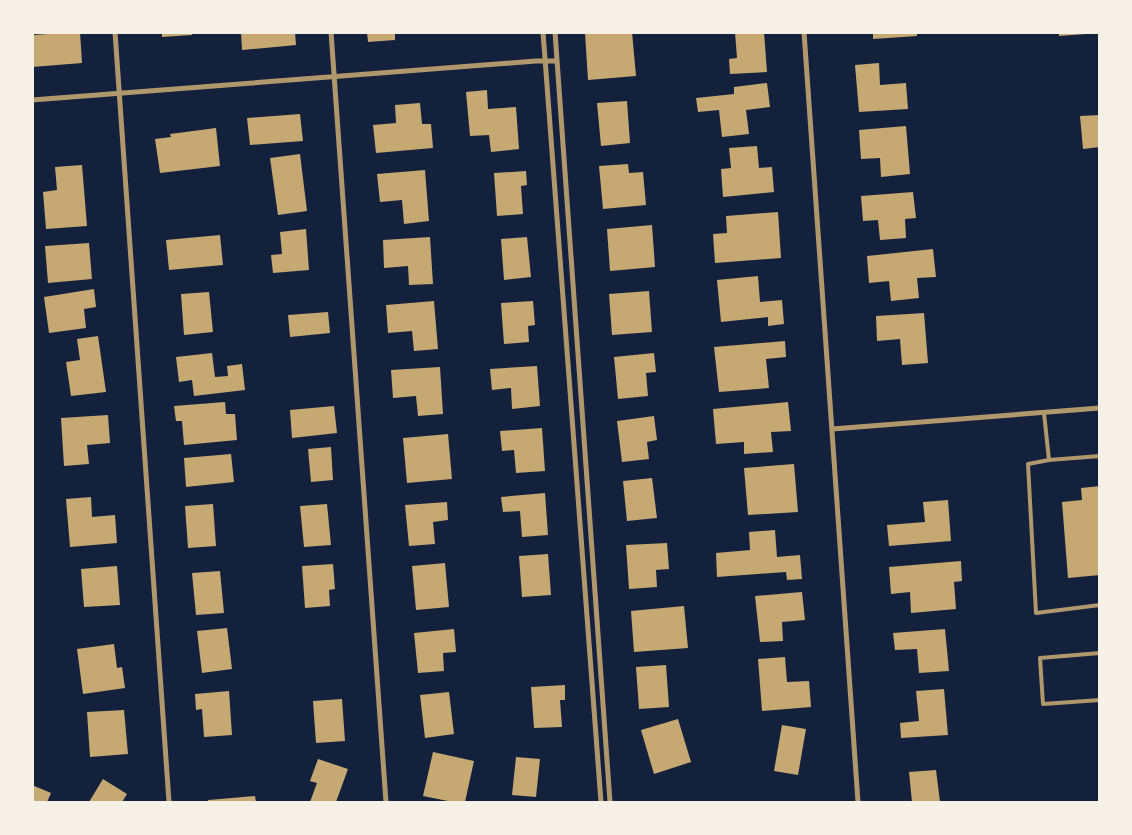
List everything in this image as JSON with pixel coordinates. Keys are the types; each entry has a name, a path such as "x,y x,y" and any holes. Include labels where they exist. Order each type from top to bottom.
{"street":[{"path":"115,32 169,802"},
{"path":"331,32 386,802"},
{"path":"544,32 601,802"},
{"path":"555,32 610,802"},
{"path":"804,32 858,802"},
{"path":"32,100 545,60 556,61"},
{"path":"832,429 1100,408"}],"lane":[{"path":"1044,413 1050,460"},
{"path":"1100,456 1050,460 1028,464 1036,613 1100,605"},
{"path":"1100,653 1040,658 1043,704 1100,700"}],"building":[{"path":"80,32 82,63 32,67 32,35"},
{"path":"162,32 192,32 192,35 162,37"},
{"path":"241,32 295,32 296,45 242,50"},
{"path":"367,32 395,32 395,40 368,42"},
{"path":"632,32 636,76 588,80 585,33"},
{"path":"735,32 764,32 767,72 730,74 729,59 737,58"},
{"path":"873,32 917,32 917,36 873,39"},
{"path":"1059,32 1086,32 1086,34 1059,36"},
{"path":"879,63 880,85 906,83 908,109 859,112 855,65"},
{"path":"767,83 770,107 746,110 749,134 722,137 719,110 698,112 696,98 734,94 734,87"},
{"path":"487,90 488,109 516,107 519,149 491,152 489,135 470,136 466,92"},
{"path":"627,101 630,143 601,146 597,103"},
{"path":"420,103 422,124 431,124 433,148 376,153 373,125 396,123 395,105"},
{"path":"300,114 303,141 250,145 247,118"},
{"path":"1100,115 1100,147 1083,149 1080,116"},
{"path":"906,126 910,174 881,177 880,158 861,159 859,130"},
{"path":"216,128 220,166 160,173 155,139 171,137 170,134"},
{"path":"757,146 759,168 772,167 774,192 723,197 721,169 731,168 729,148"},
{"path":"300,154 307,211 278,215 270,158"},
{"path":"628,164 629,173 643,172 646,205 603,209 599,166"},
{"path":"82,165 87,226 46,229 43,192 57,190 55,167"},
{"path":"425,170 429,221 404,224 402,200 380,202 377,174"},
{"path":"526,171 527,185 521,186 523,214 497,216 494,173"},
{"path":"913,192 916,218 905,219 906,238 880,240 878,220 863,221 861,196"},
{"path":"778,212 781,258 715,263 713,234 727,233 726,216"},
{"path":"652,225 655,267 610,271 607,229"},
{"path":"306,229 309,270 273,273 271,255 282,254 280,232"},
{"path":"220,235 223,265 169,270 166,240"},
{"path":"430,237 433,284 409,285 408,266 384,268 383,240"},
{"path":"527,237 531,277 504,280 501,239"},
{"path":"89,243 92,279 48,283 45,246"},
{"path":"933,249 936,277 917,278 919,298 891,301 889,281 869,283 867,256"},
{"path":"758,276 760,302 782,300 784,324 768,326 768,317 721,322 717,280"},
{"path":"94,289 96,307 84,309 86,328 49,333 44,297"},
{"path":"649,291 652,332 612,335 609,294"},
{"path":"209,292 213,332 184,335 181,294"},
{"path":"434,301 438,349 414,351 412,331 388,333 386,305"},
{"path":"533,301 535,325 528,326 529,342 504,344 501,303"},
{"path":"328,312 330,333 290,337 288,315"},
{"path":"924,313 928,363 902,365 900,339 877,341 876,316"},
{"path":"98,336 106,392 71,396 66,362 80,360 77,339"},
{"path":"785,341 786,357 766,359 769,388 719,392 714,347"},
{"path":"212,353 215,377 228,376 227,366 242,364 245,390 194,396 192,380 179,382 176,357"},
{"path":"654,353 656,372 646,373 648,396 618,399 614,357"},
{"path":"537,366 540,406 512,409 511,388 492,390 490,369"},
{"path":"440,367 443,414 418,416 416,396 393,398 391,370"},
{"path":"225,402 226,414 235,414 237,440 184,445 182,421 176,421 174,406"},
{"path":"788,402 791,431 771,432 773,452 744,454 744,442 716,444 713,409"},
{"path":"334,406 337,433 292,438 290,410"},
{"path":"108,415 110,443 87,445 89,464 64,466 61,418"},
{"path":"654,416 657,440 647,442 649,459 622,462 617,421"},
{"path":"542,428 545,471 516,473 514,450 502,451 500,431"},
{"path":"448,434 452,479 407,483 403,438"},
{"path":"331,447 333,480 311,482 308,449"},
{"path":"231,454 234,482 186,487 184,458"},
{"path":"794,464 798,512 748,515 744,468"},
{"path":"652,478 657,518 627,521 623,481"},
{"path":"1100,486 1100,575 1068,578 1062,502 1082,500 1081,488"},
{"path":"545,493 548,535 522,537 520,511 503,512 501,497"},
{"path":"91,497 92,517 115,515 117,543 70,547 66,499"},
{"path":"948,500 951,541 889,546 887,525 925,522 923,502"},
{"path":"447,502 448,520 433,522 435,544 409,546 405,505"},
{"path":"213,504 216,546 188,548 185,506"},
{"path":"327,504 331,545 304,547 300,506"},
{"path":"775,530 777,557 800,555 802,579 787,580 786,572 717,577 716,553 750,550 749,532"},
{"path":"667,543 669,569 656,570 657,587 629,589 626,545"},
{"path":"548,554 551,595 522,597 519,556"},
{"path":"961,561 962,581 954,582 956,609 911,613 910,592 891,594 889,567"},
{"path":"445,563 449,607 416,610 412,566"},
{"path":"333,564 335,589 329,590 330,606 305,608 302,566"},
{"path":"117,566 120,605 84,607 81,569"},
{"path":"220,571 224,613 196,615 192,573"},
{"path":"802,592 805,620 782,622 783,641 760,642 755,596"},
{"path":"684,606 688,648 634,652 631,611"},
{"path":"227,628 232,669 202,673 197,631"},
{"path":"454,629 456,652 443,653 444,671 418,673 414,633"},
{"path":"945,629 949,671 919,673 917,649 895,650 893,633"},
{"path":"114,644 117,668 122,667 125,688 83,694 77,649"},
{"path":"785,657 787,682 809,681 811,707 762,711 758,659"},
{"path":"666,665 669,707 639,709 636,667"},
{"path":"565,685 565,700 560,700 562,727 534,728 531,687"},
{"path":"944,689 948,735 901,738 900,723 919,721 916,691"},
{"path":"229,691 232,735 204,737 202,709 196,710 195,694"},
{"path":"449,692 454,734 425,738 420,695"},
{"path":"342,699 345,741 316,743 313,701"},
{"path":"124,710 128,754 90,757 87,712"},
{"path":"678,719 691,762 654,774 641,730"},
{"path":"782,725 806,729 798,775 774,771"},
{"path":"433,752 474,761 465,802 453,802 423,796"},
{"path":"516,757 540,759 536,797 512,795"},
{"path":"318,759 348,769 336,802 310,802 317,783 310,781"},
{"path":"936,770 940,802 912,802 909,772"},
{"path":"103,779 127,794 122,802 89,802"},
{"path":"32,785 51,793 47,802 32,802"},
{"path":"255,796 256,802 208,802 208,800"}]}
